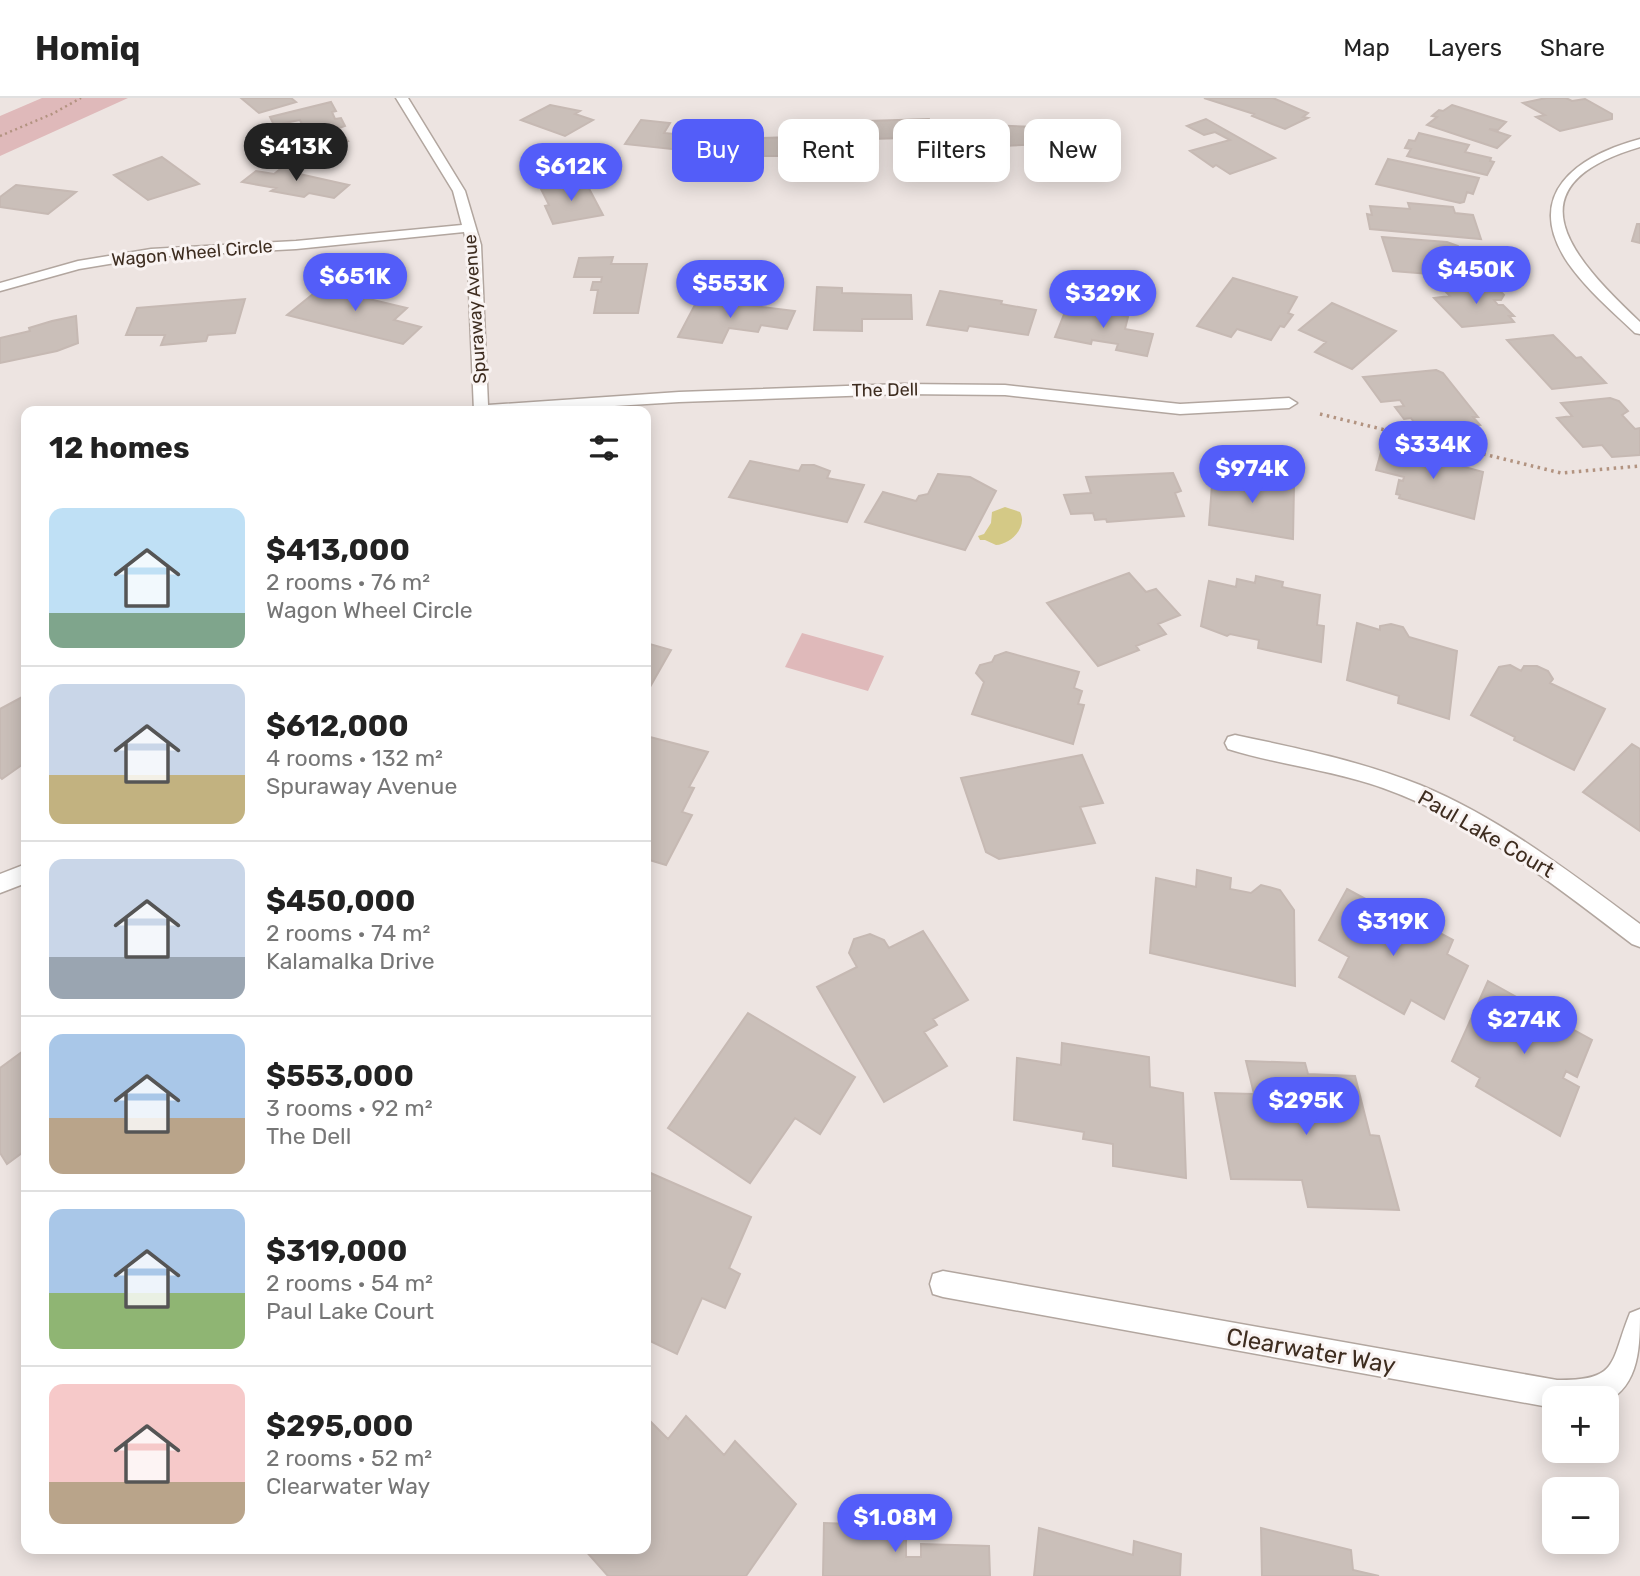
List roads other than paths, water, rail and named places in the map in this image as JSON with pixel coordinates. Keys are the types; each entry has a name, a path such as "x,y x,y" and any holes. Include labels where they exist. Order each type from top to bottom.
{"street":[{"name":"Spuraway Avenue","path":"402,98 459,191 470,228 474,245 481,406"},
{"path":"1640,143 1603,154 1578,169 1561,193 1556,215 1564,244 1573,259 1594,286 1640,330"},
{"name":"Wagon Wheel Circle","path":"0,287 78,265 151,253 296,245 470,228"},
{"name":"The Dell","path":"552,406 679,397 916,389 1005,390 1180,409 1289,403"},
{"name":"Paul Lake Court","path":"1235,743 1326,762 1415,792 1519,850 1640,937"},
{"path":"0,884 21,875"},
{"name":"Clearwater Way","path":"943,1284 1557,1394 1594,1393 1612,1384 1628,1363 1640,1323"}]}
